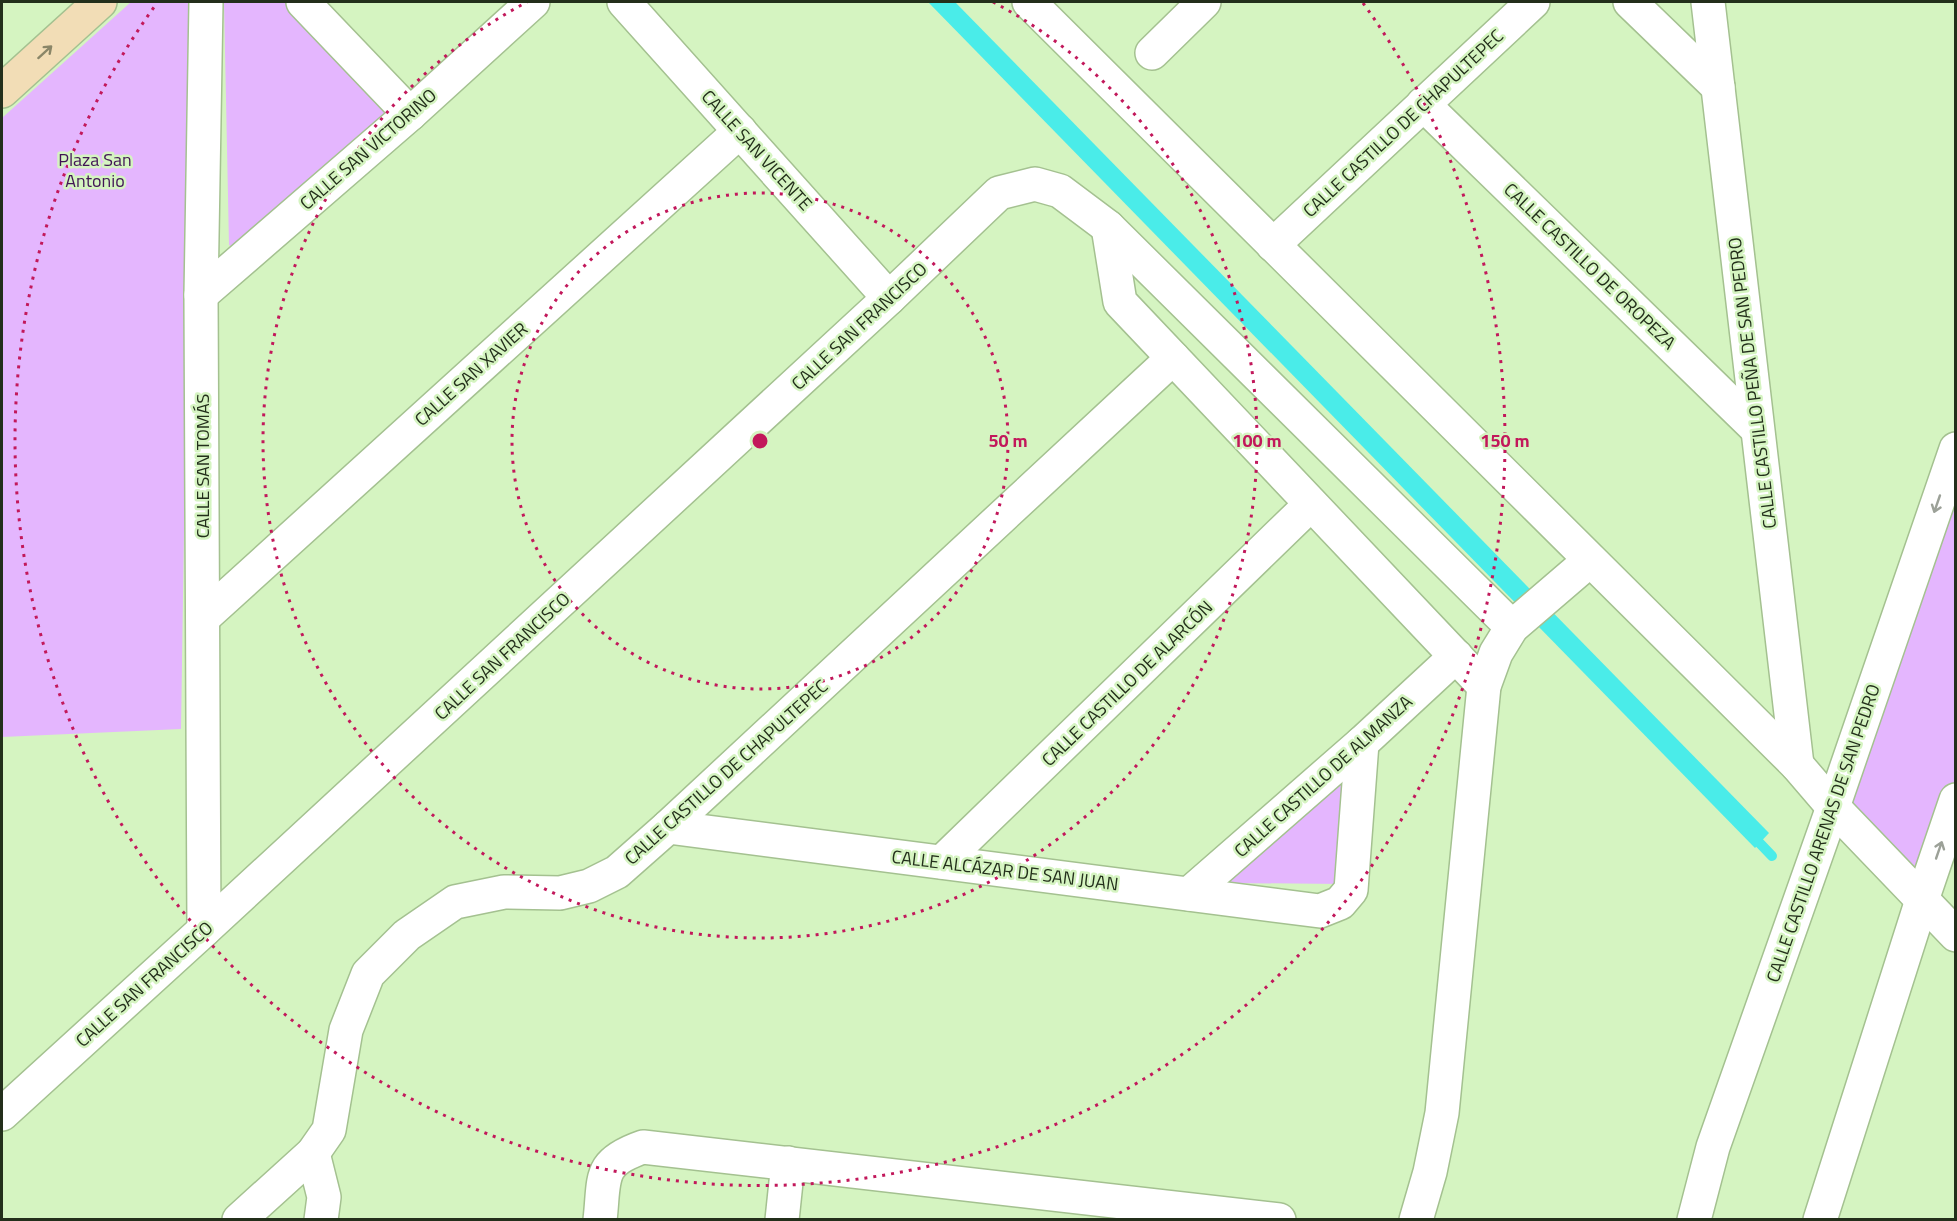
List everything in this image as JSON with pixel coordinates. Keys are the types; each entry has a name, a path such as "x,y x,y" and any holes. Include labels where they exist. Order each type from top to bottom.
{"main road":[{"path":"2,91 100,2"}],"street":[{"name":"CALLE SAN TOMÁS","path":"204,930 201,295 206,2"},
{"path":"303,2 410,114"},
{"name":"CALLE SAN VICTORINO","path":"201,295 410,114 533,2"},
{"name":"CALLE SAN VICENTE","path":"624,2 889,298"},
{"path":"1029,2 1589,561 1797,765 1833,807 1956,935"},
{"path":"1152,53 1204,2"},
{"name":"CALLE CASTILLO DE CHAPULTEPEC","path":"1273,244 1533,2"},
{"path":"1630,2 1718,87"},
{"name":"CALLE CASTILLO PEÑA DE SAN PEDRO","path":"1708,2 1797,765"},
{"name":"CALLE CASTILLO DE OROPEZA","path":"1423,104 1757,429"},
{"name":"CALLE SAN XAVIER","path":"203,618 740,131"},
{"name":"CALLE SAN FRANCISCO","path":"2,1114 889,298 999,193 1035,184 1060,191 1108,227"},
{"path":"1108,227 1120,302 1484,686"},
{"path":"1108,227 1518,621"},
{"name":"CALLE CASTILLO DE CHAPULTEPEC","path":"239,1220 313,1153 329,1130 346,1030 368,974 407,935 455,902 504,892 560,893 589,886 617,872 1173,358"},
{"name":"CALLE CASTILLO ARENAS DE SAN PEDRO","path":"1694,1220 1713,1147 1956,449"},
{"name":"CALLE CASTILLO DE ALARCÓN","path":"942,862 1311,504"},
{"path":"1416,1220 1430,1172 1442,1113 1484,686 1496,652 1518,621 1589,561"},
{"name":"CALLE CASTILLO DE ALMANZA","path":"1189,894 1362,743 1456,656"},
{"name":"CALLE ALCÁZAR DE SAN JUAN","path":"668,827 1320,911 1340,903 1352,890 1362,743"},
{"path":"1820,1220 1956,800"},
{"path":"600,1220 606,1171 621,1155 643,1147 788,1163 1074,1208 1279,1220"},
{"path":"313,1153 324,1197 321,1220"},
{"path":"782,1220 788,1163"}],"green space":[{"name":"Plaza San Antonio","path":"131,2 192,2 181,729 2,737 2,118"},
{"path":"224,2 291,2 395,112 238,250 229,245"},
{"path":"1955,470 1955,782 1919,889 1839,806"},
{"path":"1347,773 1342,884 1227,883"}],"water":[{"path":"928,2 955,2 1769,833 1755,848"}],"waterway":[{"path":"1750,833 1772,856"}]}
